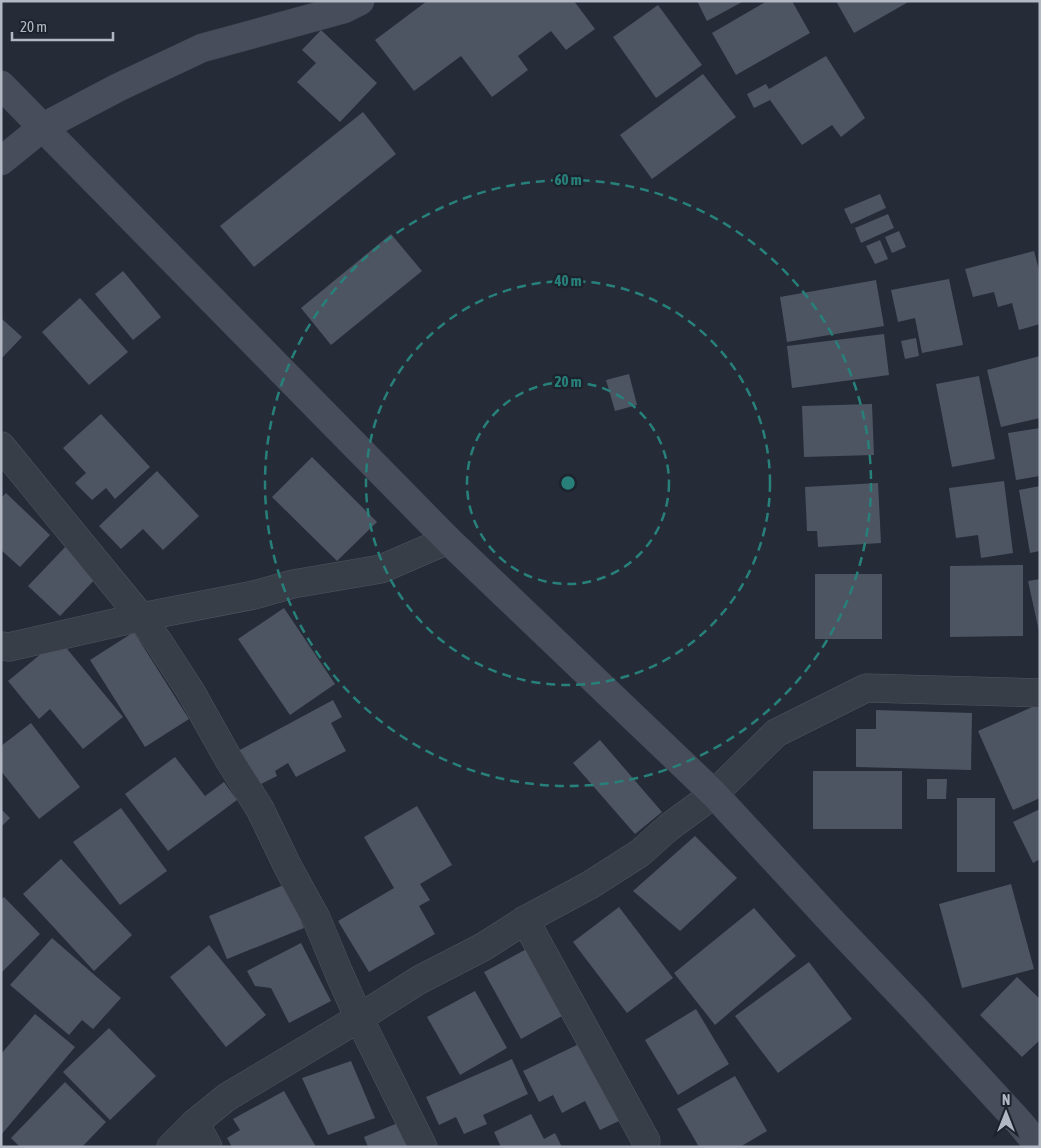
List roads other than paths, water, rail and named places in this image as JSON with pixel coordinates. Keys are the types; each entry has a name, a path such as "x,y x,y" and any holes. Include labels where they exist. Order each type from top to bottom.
{"street":[{"path":"1,161 43,127 118,87 202,48 348,4"},
{"path":"1,85 448,540 714,794 921,1015 1040,1147"},
{"path":"1,446 141,617 191,692 228,758 260,809 288,867 316,918 359,1018 423,1147"},
{"path":"1,646 10,647 141,617 254,595 293,584 381,569 448,540"},
{"path":"171,1147 195,1123 227,1097 419,980 483,947 525,920 590,885 640,853 669,827 714,794 776,733 866,688 1040,693"},
{"path":"525,920 646,1141"},
{"path":"195,1123 208,1147"}]}
